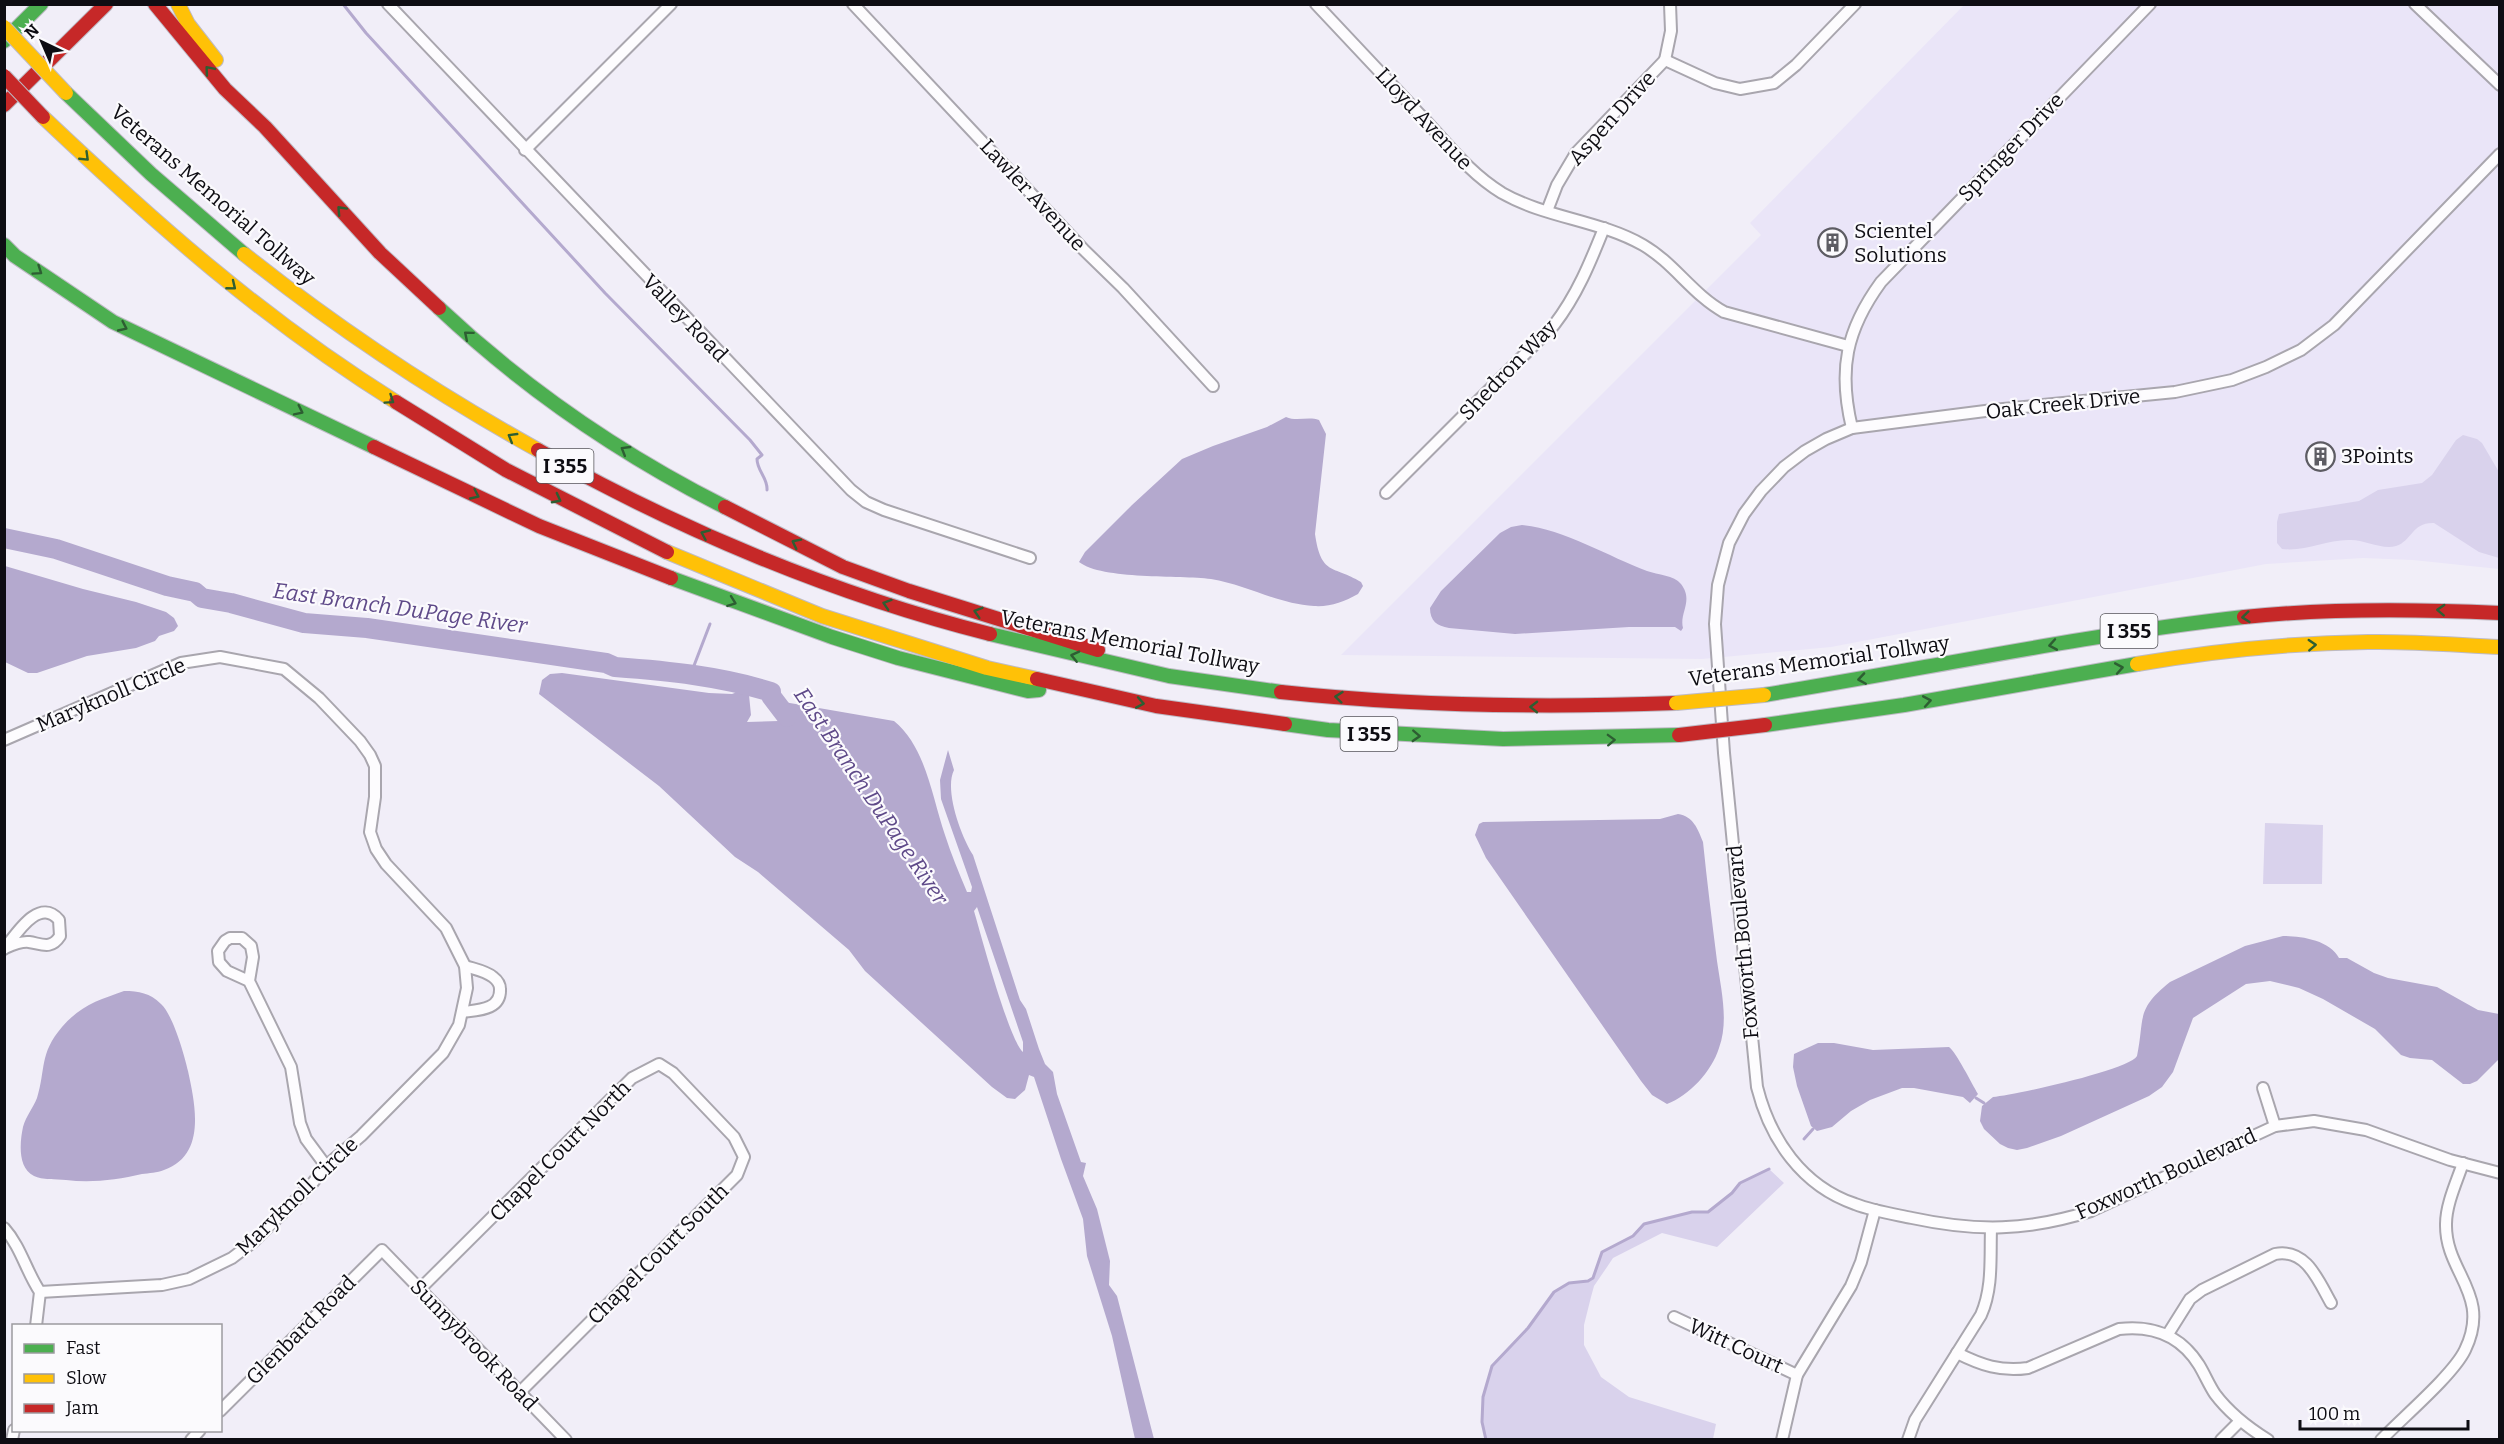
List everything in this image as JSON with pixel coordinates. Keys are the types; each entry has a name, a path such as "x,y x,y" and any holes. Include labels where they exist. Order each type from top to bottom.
{"main road":[{"path":"4,41 41,4"},
{"path":"4,105 106,4"},
{"path":"155,4 225,89 265,127 380,253 437,309 518,376 615,444 691,490 843,567 909,591 1125,659 1152,672"},
{"path":"178,4 188,24 235,83 265,127"},
{"name":"Veterans Memorial Tollway","path":"4,27 66,93 171,192 304,301 414,377 519,441 574,471 628,499 763,559 864,596 1011,642 1152,672 1257,690 1367,700 1534,707 1676,703 1764,695 1913,671 2131,631 2300,611 2415,609 2499,613"},
{"name":"I 355","path":"4,76 43,117 148,216 283,327 395,404 504,470 602,523 677,559 789,605 899,643 1062,687 1234,720 1370,734 1557,741 1679,735 1765,725 1904,705 2213,653 2281,646 2369,642 2499,648"},
{"path":"4,245 15,256 113,322 539,526 756,611 898,658 1028,691 1062,687"}],"street":[{"name":"Valley Road","path":"388,4 851,490 866,502 884,510 1030,558"},
{"path":"525,150 671,4"},
{"name":"Lawler Avenue","path":"853,4 1213,386"},
{"name":"Lloyd Avenue","path":"1316,4 1470,169 1504,193 1547,211 1604,228 1642,245 1674,270 1706,302 1724,312 1848,346"},
{"path":"1670,4 1671,31 1665,60 1714,83 1740,89 1774,83 1796,65 1855,4"},
{"name":"Springer Drive","path":"1852,428 1844,390 1848,346 1855,323 1866,302 1881,282 2150,4"},
{"path":"2415,4 2499,85"},
{"name":"Aspen Drive","path":"1547,211 1557,185 1576,153 1665,60"},
{"name":"Oak Creek Drive","path":"1719,681 1716,604 1722,568 1737,528 1761,491 1784,467 1819,443 1852,428 1975,412 2175,393 2232,380 2266,367 2301,350 2334,325 2499,154"},
{"name":"Shedron Way","path":"1386,493 1554,325 1567,308 1584,278 1604,228"},
{"name":"Maryknoll Circle","path":"4,741 160,670 181,663 220,657 284,669 319,698 360,741 370,755 375,766 375,798 370,832 376,849 386,864 447,928 465,966 467,988 463,1012 450,1043 436,1061 361,1136 326,1166 311,1185 253,1242 232,1258 210,1271 162,1285 40,1292"},
{"name":"Foxworth Boulevard","path":"1719,681 1754,1055 1762,1107 1784,1151 1816,1183 1836,1196 1875,1210 1946,1225 1991,1229 2044,1224 2091,1211 2275,1126 2314,1120 2351,1126 2450,1160 2499,1173"},
{"path":"39,912 51,913 59,920 61,931 57,941 52,944 41,946 18,942 5,948 39,912"},
{"path":"463,1012 492,1006 500,990 499,984 491,975 465,966"},
{"path":"249,981 291,1068 300,1124 306,1138 326,1166"},
{"name":"Chapel Court North","path":"420,1289 636,1075 659,1064 673,1073 704,1107"},
{"path":"2264,1088 2275,1126"},
{"name":"Chapel Court South","path":"520,1392 737,1175 744,1157 734,1137 704,1107"},
{"path":"2381,1440 2454,1366 2469,1340 2474,1319 2471,1298 2449,1245 2446,1224 2463,1163"},
{"path":"1782,1440 1797,1375 1851,1286 1861,1262 1875,1210"},
{"path":"4,1228 21,1252 32,1280 40,1292 36,1324"},
{"path":"1908,1440 1915,1420 1986,1303 1989,1290 1991,1229"},
{"name":"Sunnybrook Road","path":"382,1250 564,1439"},
{"name":"Glenbard Road","path":"222,1408 382,1250"},
{"path":"2168,1334 2190,1299 2202,1290 2275,1254 2285,1252 2296,1255 2306,1263 2331,1303"},
{"name":"Witt Court","path":"1674,1317 1797,1375"},
{"path":"1957,1353 1979,1364 2012,1370 2028,1368 2120,1329 2135,1327 2168,1334 2194,1358 2214,1393 2239,1422 2268,1440"},
{"path":"2221,1440 2239,1422"}],"shaded area":[{"path":"1964,5 2499,5 2499,569 2413,560 2363,558 2266,564 1831,647 1702,659 1341,655 1761,235 1750,223"},
{"path":"2463,435 2482,443 2499,472 2499,558 2479,552 2434,523 2421,525 2401,544 2391,547 2356,540 2342,540 2308,547 2282,549 2277,543 2279,514 2359,501 2378,490 2422,483 2432,475 2456,440"},
{"path":"2265,823 2323,825 2322,884 2263,884"},
{"path":"1769,1169 1784,1183 1717,1247 1662,1233 1613,1258 1594,1286 1584,1325 1584,1345 1601,1377 1629,1397 1716,1424 1713,1439 1486,1439 1482,1422 1483,1397 1492,1366 1528,1328 1554,1292 1569,1283 1588,1281 1592,1278 1602,1252 1633,1236 1644,1224 1692,1212 1708,1212 1732,1193 1740,1183"}],"water":[{"path":"1286,417 1319,420 1326,434 1315,534 1321,557 1325,563 1361,582 1363,586 1358,594 1331,605 1301,605 1211,579 1105,572 1079,562 1085,552 1132,505 1182,459 1267,427"},
{"path":"1522,525 1553,531 1647,571 1678,581 1685,590 1686,596 1683,628 1681,631 1675,627 1629,627 1515,634 1449,628 1435,622 1430,608 1441,591 1500,533 1511,527"},
{"path":"5,566 166,612 174,618 178,626 174,631 159,636 155,641 136,648 87,656 37,673 28,673 5,662"},
{"path":"562,673 709,693 732,694 761,683 771,692 771,696 784,702 894,721 914,744 921,758 952,856 967,892 971,892 972,887 941,799 940,780 948,750 954,770 951,779 952,801 959,825 973,855 1020,1000 1026,1009 1045,1064 1053,1072 1057,1094 1081,1162 1086,1163 1083,1176 1097,1209 1110,1261 1109,1285 1117,1296 1154,1439 1135,1439 1112,1336 1087,1256 1083,1219 1034,1077 1029,1075 1025,1090 1015,1099 1007,1098 992,1087 865,971 849,950 758,872 735,857 659,786 539,694 542,680 550,674","holes":["754,694 770,704 779,721 747,722 751,715 749,695","977,907 1023,1042 1023,1052 1010,1028 996,986 974,911"]},
{"path":"1678,814 1691,820 1703,842 1724,1016 1722,1038 1711,1065 1699,1082 1667,1104 1652,1095 1641,1081 1486,858 1475,835 1479,824 1483,822 1660,819"},
{"path":"2283,936 2314,940 2329,947 2339,958 2347,958 2374,973 2388,978 2437,987 2478,1010 2499,1014 2499,1059 2477,1081 2463,1084 2432,1060 2401,1055 2375,1029 2323,999 2299,988 2270,981 2246,984 2193,1018 2173,1072 2162,1087 2149,1096 2061,1136 2017,1150 2000,1144 1984,1129 1980,1121 1982,1106 1993,1097 2094,1075 2129,1062 2137,1056 2146,1008 2170,982 2245,946"},
{"path":"124,991 139,992 153,997 165,1009 174,1026 188,1071 195,1113 195,1127 187,1153 178,1163 164,1170 123,1178 85,1181 45,1179 34,1176 22,1161 21,1139 24,1123 37,1098 50,1045 62,1027 76,1013 106,997"},
{"path":"1818,1043 1834,1043 1873,1050 1949,1047 1960,1061 1978,1094 1970,1103 1963,1097 1902,1088 1870,1100 1851,1111 1832,1127 1817,1131 1811,1126 1793,1067 1794,1054"}],"waterway":[{"path":"343,4 366,33 605,293 750,440 762,455 757,459 757,463 766,482 767,490"},
{"name":"East Branch DuPage River","path":"4,538 56,549 167,586 195,592 202,598 231,603 304,623 367,628 606,663 615,667 674,672 752,686 771,692 771,696 787,717"},
{"path":"690,676 710,624"},
{"path":"1976,1098 1984,1103"},
{"path":"1804,1139 1813,1129"},
{"path":"1486,1440 1482,1422 1483,1397 1492,1366 1528,1328 1554,1292 1569,1283 1588,1281 1593,1278 1602,1252 1633,1236 1644,1224 1692,1212 1708,1212 1732,1193 1740,1183 1769,1169"}],"traffic: fast":[{"path":"4,41 41,4"},
{"path":"66,93 151,174 244,254"},
{"path":"4,245 15,256 113,322 374,447"},
{"path":"439,308 505,365 575,418 649,465 725,507"},
{"path":"671,578 832,637 898,658 1028,691 1039,690"},
{"path":"1764,695 2124,633 2244,617"},
{"path":"990,634 1169,676 1281,692"},
{"path":"1765,725 1904,705 2137,664"},
{"path":"1285,724 1328,730 1503,739 1679,735"}],"traffic: slow":[{"path":"178,4 188,24 216,60"},
{"path":"4,27 66,93"},
{"path":"43,117 169,232 256,304 301,338 396,402"},
{"path":"244,254 351,334 462,406 538,450"},
{"path":"667,552 822,616 987,668 1037,679"},
{"path":"2137,664 2194,655 2310,644 2401,642 2500,647"},
{"path":"1676,703 1764,695"}],"traffic: jam":[{"path":"4,105 106,4"},
{"path":"155,4 225,89 265,127 380,253 439,308"},
{"path":"4,76 43,117"},
{"path":"396,402 506,470 667,552"},
{"path":"374,447 539,526 671,578"},
{"path":"538,450 646,507 758,557 874,600 990,634"},
{"path":"725,507 843,567 909,591 1098,650"},
{"path":"2244,617 2372,610 2500,613"},
{"path":"1037,679 1156,706 1285,724"},
{"path":"1281,692 1478,705 1676,703"},
{"path":"1679,735 1765,725"}],"place":[{"name":"Scientel Solutions","path":"1833,243"},
{"name":"3Points","path":"2320,456"}]}
